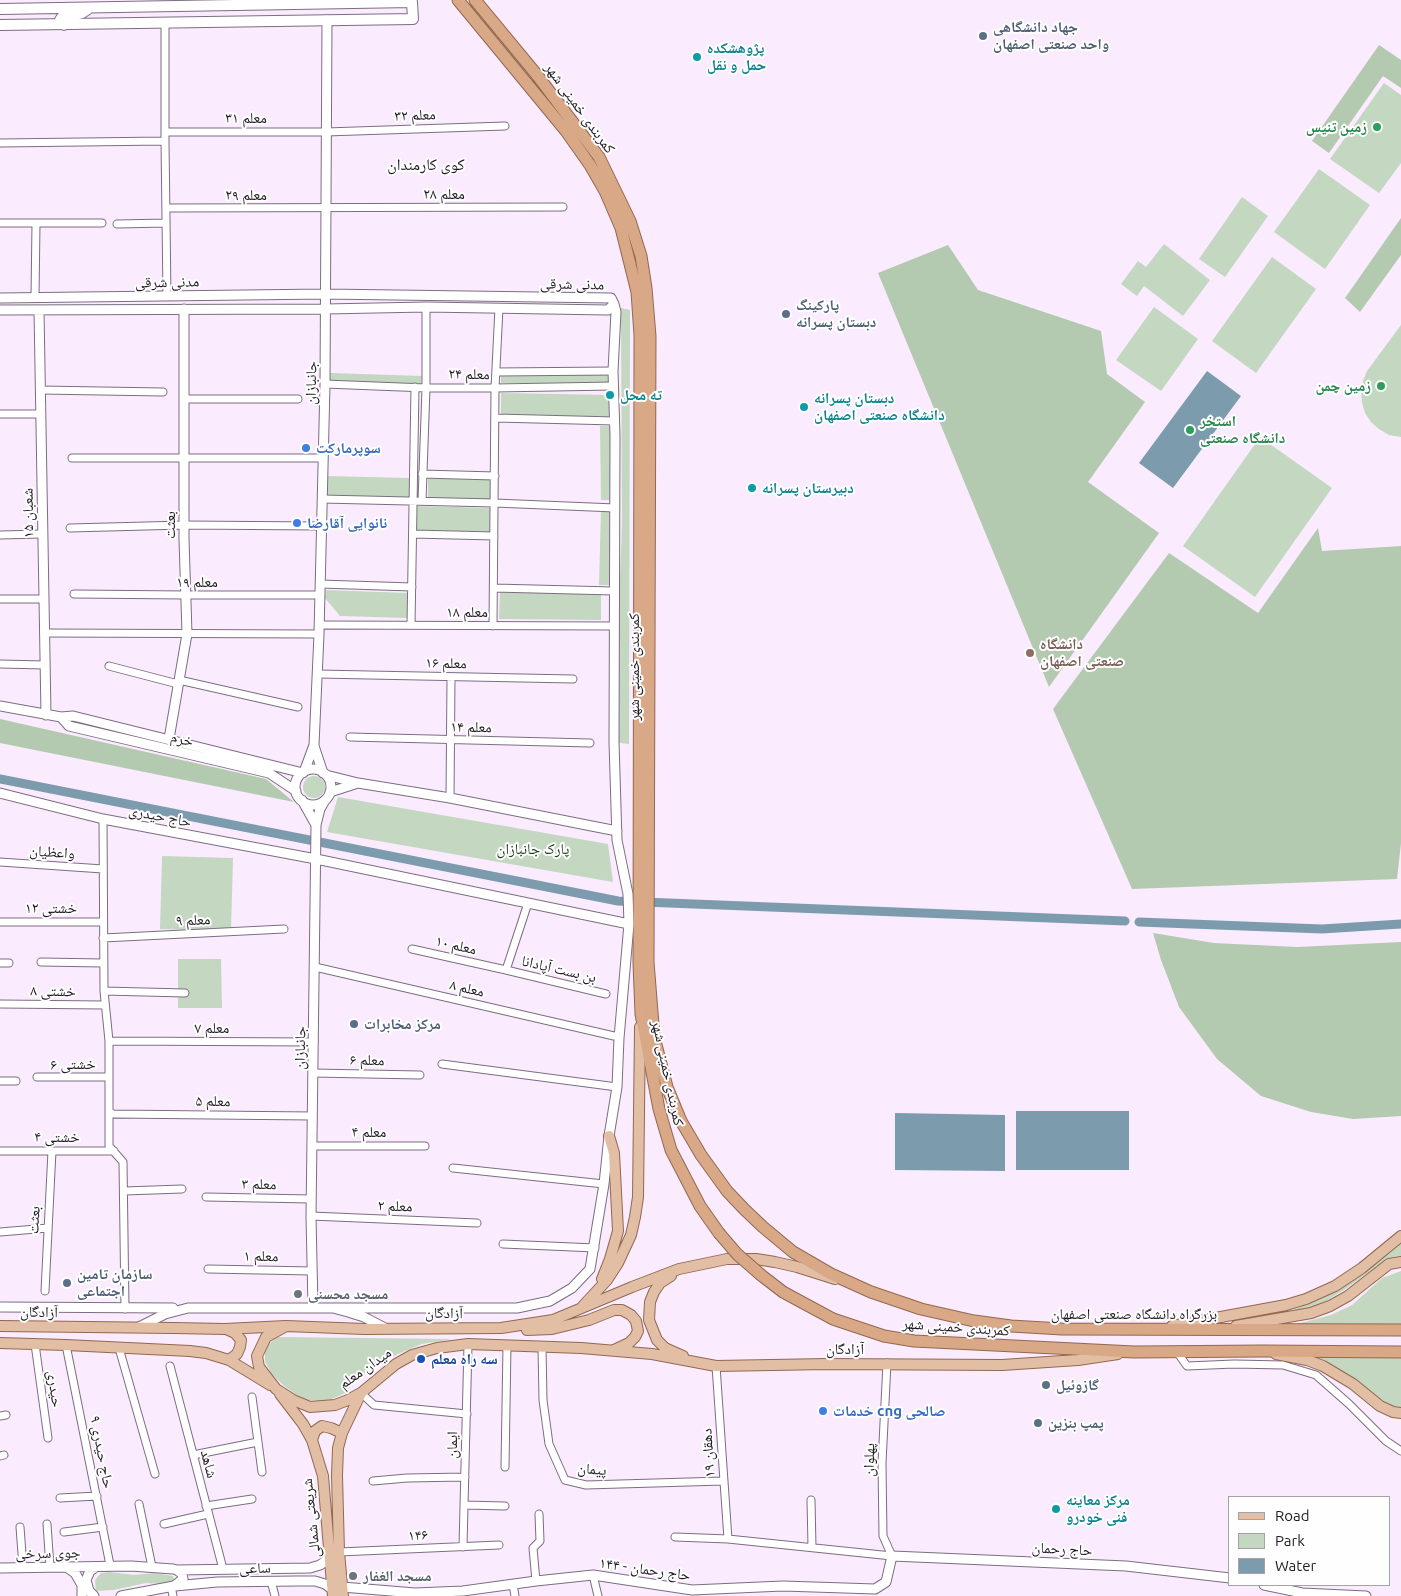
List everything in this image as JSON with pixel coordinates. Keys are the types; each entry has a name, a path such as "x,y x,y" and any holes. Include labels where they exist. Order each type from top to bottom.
{"highway":[{"name":"کمربندی خمینی شهر","path":"458,0 566,131 590,165 605,191 621,228 635,283 640,335 643,849"},
{"name":"کمربندی خمینی شهر","path":"475,0 537,75 599,157 630,221 641,256 650,336 643,849 636,917 641,1014 659,1110 671,1150 700,1206 737,1254 783,1292 833,1319 884,1336 914,1341 1134,1352"},
{"name":"کمربندی خمینی شهر","path":"636,917 648,962 654,1037 667,1087 681,1121 700,1155 727,1191 763,1227 793,1252 831,1274 871,1292"},
{"name":"بزرگراه دانشگاه صنعتی اصفهان","path":"871,1292 921,1309 974,1321 1011,1326 1062,1329 1154,1330 1401,1330"},
{"path":"1134,1352 1401,1352"}],"main road":[{"path":"0,8 412,1 413,19 0,26"},
{"path":"64,24 60,20 62,17 82,13 91,7"},
{"path":"19,25 27,19 47,18 50,14 50,8"},
{"path":"579,1310 607,1280 618,1263 631,1235 635,1217 638,1197 641,1014"},
{"path":"592,1296 610,1260 618,1231 614,1153 609,1136"},
{"path":"1154,1330 1286,1305 1306,1299 1335,1286 1362,1268 1401,1236"},
{"name":"آزادگان","path":"2,1325 225,1328 286,1326 364,1329 501,1328 553,1320 679,1269 727,1259 756,1259 797,1267 871,1292"},
{"path":"1218,1329 1311,1314 1348,1296 1389,1264 1401,1262"},
{"path":"679,1269 660,1283 654,1292 650,1302 649,1320 657,1340 665,1348 695,1362"},
{"path":"501,1328 552,1329 589,1320 614,1310 622,1310 636,1321 638,1330 635,1337 629,1343 611,1351"},
{"name":"میدان معلم","path":"286,1326 266,1336 257,1356 259,1367 276,1389 293,1400 310,1407 335,1406 361,1393 396,1364 412,1355 438,1348"},
{"path":"62,1345 46,1340 45,1336 48,1333 95,1330 104,1327"},
{"path":"225,1328 235,1333 241,1340 237,1354 229,1360"},
{"path":"0,1344 190,1351 229,1360 276,1389"},
{"name":"آزادگان","path":"438,1348 468,1344 611,1351 652,1354 716,1366 1002,1365 1078,1360 1134,1352"},
{"path":"1263,1351 1307,1360 1323,1366 1353,1384 1380,1406 1393,1412 1401,1413"},
{"name":"شریعتی شمالی","path":"276,1389 303,1424 312,1440 323,1476 330,1558 338,1592"},
{"name":"شریعتی شمالی","path":"338,1592 338,1448 342,1433 361,1393"},
{"path":"312,1440 315,1431 322,1426 342,1433"}],"street":[{"path":"102,7 111,0"},
{"path":"145,0 155,6"},
{"name":"جانبازان","path":"314,745 318,674 325,384 327,20"},
{"path":"165,23 168,296"},
{"name":"معلم ۳۲","path":"326,132 505,126"},
{"name":"معلم ۳۱","path":"165,132 326,132"},
{"path":"0,143 165,142"},
{"name":"معلم ۲۸","path":"326,208 563,207"},
{"name":"معلم ۲۹","path":"166,208 326,208"},
{"path":"0,223 102,223"},
{"path":"117,224 166,223"},
{"path":"35,297 36,224"},
{"name":"مدنی شرقی","path":"0,298 325,294 611,298 614,304 608,310 426,307 0,310"},
{"path":"0,1307 125,1309 517,1308 550,1301 572,1288 590,1269 617,1086 619,1038 636,917 628,894 617,840 614,742 613,371 616,312 614,304"},
{"path":"422,501 426,388 426,307"},
{"path":"493,626 495,388 500,308"},
{"name":"بعثت","path":"169,739 187,634 184,525 184,309"},
{"name":"۱۵ شعبان","path":"39,310 46,715"},
{"path":"496,372 613,371"},
{"name":"معلم ۲۴","path":"325,384 426,388 614,386"},
{"path":"411,626 415,387"},
{"path":"40,390 163,392"},
{"path":"184,399 298,399"},
{"path":"0,414 40,414"},
{"path":"496,418 614,422"},
{"path":"72,458 323,458"},
{"path":"422,474 495,476"},
{"path":"322,499 614,508"},
{"path":"70,528 184,525 321,526"},
{"path":"0,535 42,534"},
{"path":"413,534 494,536"},
{"path":"320,584 412,587"},
{"path":"494,588 614,591"},
{"name":"معلم ۱۹","path":"74,594 320,595"},
{"path":"0,599 44,599"},
{"name":"معلم ۱۸","path":"44,633 187,634 411,626 614,626"},
{"path":"0,664 45,665"},
{"path":"109,666 298,707"},
{"name":"معلم ۱۶","path":"318,674 573,679"},
{"path":"450,798 451,677"},
{"name":"خرم","path":"0,706 46,715 73,716 169,739 270,769 296,791"},
{"name":"خرم","path":"61,717 69,726 270,769 304,772"},
{"name":"معلم ۱۴","path":"350,737 590,743"},
{"path":"314,745 304,772 297,780 296,791 316,825"},
{"path":"314,745 325,774 330,780 328,796 320,809 316,825"},
{"path":"304,772 315,769 325,774 358,783 450,798 617,831"},
{"path":"302,800 318,804 328,796 358,783"},
{"name":"حاج حیدری","path":"0,793 103,819 316,859 528,903 636,917"},
{"path":"103,819 103,963 109,1041 111,1113 109,1146 123,1162 125,1309"},
{"name":"جانبازان","path":"313,1308 311,1199 316,825"},
{"name":"واعظیان","path":"0,862 103,869"},
{"path":"506,970 528,903"},
{"name":"خشتی ۱۲","path":"0,922 103,922"},
{"name":"معلم ۹","path":"103,938 284,929"},
{"name":"معلم ۱۰","path":"412,950 506,970"},
{"path":"41,962 103,963"},
{"path":"0,963 9,963"},
{"name":"معلم ۸","path":"315,967 614,1036"},
{"name":"بن بست آپادانا","path":"506,970 606,994"},
{"path":"104,991 185,993"},
{"name":"خشتی ۸","path":"0,1004 106,1005"},
{"name":"معلم ۷","path":"109,1041 314,1042"},
{"path":"442,1064 617,1086"},
{"name":"معلم ۶","path":"313,1073 420,1075"},
{"name":"خشتی ۶","path":"37,1078 109,1077"},
{"path":"0,1081 16,1081"},
{"name":"معلم ۵","path":"111,1113 312,1116"},
{"name":"معلم ۴","path":"312,1146 425,1146"},
{"name":"خشتی ۴","path":"0,1151 114,1150"},
{"name":"بعثت","path":"45,1291 52,1151"},
{"path":"453,1168 604,1184"},
{"path":"124,1191 182,1189"},
{"name":"معلم ۳","path":"206,1196 311,1199"},
{"name":"معلم ۲","path":"311,1216 478,1223"},
{"path":"0,1232 48,1228"},
{"path":"503,1244 594,1248"},
{"name":"معلم ۱","path":"208,1269 312,1271"},
{"path":"139,1327 165,1314 188,1308"},
{"path":"333,1308 364,1317 386,1328"},
{"name":"حیدری","path":"35,1344 48,1438"},
{"name":"ایمان","path":"464,1547 468,1344"},
{"name":"حاج حیدری ۹","path":"62,1345 110,1565"},
{"path":"506,1467 507,1345"},
{"name":"پیمان","path":"542,1347 543,1400 550,1444 565,1480 586,1486 724,1481"},
{"path":"120,1348 155,1474"},
{"path":"1177,1352 1187,1366 1234,1364 1283,1365 1316,1375 1349,1404 1386,1441 1401,1451"},
{"name":"پهلوان","path":"887,1364 882,1464 883,1536 892,1556"},
{"name":"شاهد","path":"170,1366 223,1570"},
{"name":"دهقان ۱۹","path":"716,1366 728,1539"},
{"path":"361,1393 374,1405 467,1414"},
{"path":"252,1397 262,1472"},
{"path":"193,1455 258,1442"},
{"path":"373,1481 407,1478 465,1477"},
{"path":"60,1498 96,1496"},
{"path":"206,1506 252,1499"},
{"path":"811,1500 812,1547"},
{"path":"139,1504 152,1567"},
{"path":"464,1505 505,1506"},
{"path":"164,1524 208,1514"},
{"path":"536,1581 534,1548 540,1542 539,1514"},
{"path":"47,1524 50,1567"},
{"path":"20,1526 23,1567"},
{"path":"64,1532 102,1527"},
{"path":"675,1537 728,1539 892,1556"},
{"name":"۱۴۶","path":"339,1552 498,1545"},
{"name":"حاج رحمان - ۱۴۴","path":"338,1592 463,1593 512,1584 593,1576 692,1590 783,1586 875,1589 886,1582 892,1556"},
{"name":"حاج رحمان","path":"892,1556 1126,1566 1228,1578"},
{"name":"ساعی","path":"152,1567 177,1570 310,1568 320,1565 330,1558"},
{"name":"جوی سرخی","path":"0,1568 96,1567 110,1565 152,1567"},
{"path":"65,1566 75,1573 82,1585 82,1596"},
{"path":"94,1596 89,1591 86,1580 90,1571 96,1567"},
{"path":"296,1568 297,1580"},
{"path":"173,1596 173,1586 182,1579 181,1572 177,1570"},
{"path":"197,1570 195,1578 198,1584"},
{"path":"593,1576 598,1596"},
{"name":"ساعی","path":"121,1596 173,1586 217,1582 297,1580 316,1581 338,1592"},
{"path":"272,1581 275,1596"},
{"path":"512,1584 515,1596"},
{"path":"1269,1586 1302,1592 1366,1596"}],"green space":[{"path":"1379,45 1401,60 1401,88 1383,76 1329,153 1312,141"},
{"name":"زمین تنیس","path":"1384,83 1401,95 1401,163 1379,193 1330,159"},
{"path":"1319,169 1370,205 1325,269 1274,232"},
{"path":"1242,197 1268,216 1225,277 1199,259"},
{"path":"1401,218 1401,255 1360,312 1345,298"},
{"path":"1164,244 1210,280 1183,316 1144,286 1137,296 1121,284 1138,261 1146,267"},
{"path":"948,245 978,290 1101,331 1107,374 1145,402 1088,482 1159,533 1049,687 878,273"},
{"path":"1272,257 1316,289 1256,373 1212,341"},
{"path":"1154,307 1198,339 1161,391 1116,360"},
{"path":"621,308 630,310 629,744 614,742 622,524"},
{"name":"زمین چمن","path":"1401,325 1401,437 1389,435 1371,422 1365,413 1361,392 1367,371"},
{"path":"330,373 422,376 421,384 330,381"},
{"path":"501,373 611,374 611,384 501,383"},
{"path":"501,393 610,395 610,417 501,415"},
{"path":"600,426 610,426 610,500 601,500"},
{"path":"1260,437 1332,488 1255,597 1183,546"},
{"path":"327,476 409,478 409,499 327,497"},
{"path":"428,477 492,479 492,500 428,499"},
{"path":"417,506 491,508 490,532 417,530"},
{"path":"601,510 611,510 609,585 599,585"},
{"path":"1318,528 1322,551 1401,546 1401,843 1397,879 1132,889 1053,709 1169,553 1258,613"},
{"path":"326,590 407,593 407,618 340,616 325,598"},
{"path":"500,591 601,593 601,620 499,619"},
{"path":"0,719 266,779 294,802 0,743"},
{"path":"314,776 322,779 325,787 322,795 314,798 306,795 303,787 306,779"},
{"name":"پارک جانبازان","path":"338,797 608,844 613,882 327,832"},
{"path":"162,856 233,858 231,931 160,929"},
{"path":"1153,933 1214,943 1297,947 1401,942 1401,1116 1353,1119 1311,1112 1261,1096 1217,1059 1179,1007"},
{"path":"178,959 221,959 222,1008 178,1008"},
{"path":"1401,1241 1401,1256 1393,1257 1383,1262 1326,1301 1297,1313 1282,1315 1323,1297"},
{"path":"1401,1271 1401,1326 1293,1325 1331,1315 1352,1305 1382,1278"},
{"path":"276,1337 452,1339 422,1344 400,1353 374,1366 345,1393 330,1400 320,1401 307,1400 296,1395 271,1373 265,1361 265,1350"},
{"path":"1297,1355 1401,1357 1401,1409 1386,1405"},
{"path":"101,1573 134,1575 155,1573 173,1576 176,1585 146,1583 114,1590 96,1591 95,1580"}],"water":[{"name":"استخر دانشگاه صنعتی","path":"1207,371 1241,396 1173,488 1139,463"},
{"path":"1016,1111 1129,1111 1129,1170 1016,1170"},
{"path":"895,1113 1005,1115 1005,1171 895,1170"}],"waterway":[{"path":"0,779 618,901 1125,921"},
{"path":"1139,922 1322,929 1401,924"}],"place":[{"name":"جهاد دانشگاهی واحد صنعتی اصفهان","path":"983,36"},
{"name":"پژوهشکده حمل و نقل","path":"697,57"},
{"name":"زمین تنیس","path":"1377,127"},
{"name":"پارکینگ دبستان پسرانه","path":"786,314"},
{"name":"زمین چمن","path":"1381,386"},
{"name":"ته محل","path":"610,395"},
{"name":"دبستان پسرانه دانشگاه صنعتی اصفهان","path":"804,407"},
{"name":"استخر دانشگاه صنعتی","path":"1190,430"},
{"name":"سوپرمارکت","path":"306,448"},
{"name":"دبیرستان پسرانه","path":"752,488"},
{"name":"نانوایی آقارضا","path":"297,523"},
{"name":"دانشگاه صنعتی اصفهان","path":"1030,653"},
{"name":"مرکز مخابرات","path":"354,1024"},
{"name":"سازمان تامین اجتماعی","path":"67,1283"},
{"name":"مسجد محسنی","path":"298,1294"},
{"name":"سه راه معلم","path":"421,1359"},
{"name":"گازوئیل","path":"1046,1385"},
{"name":"خدمات cng صالحی","path":"823,1411"},
{"name":"پمپ بنزین","path":"1038,1423"},
{"name":"مرکز معاینه فنی خودرو","path":"1056,1509"},
{"name":"مسجد الغفار","path":"353,1576"}],"district":[{"name":"کوی کارمندان","path":"426,165"}]}
